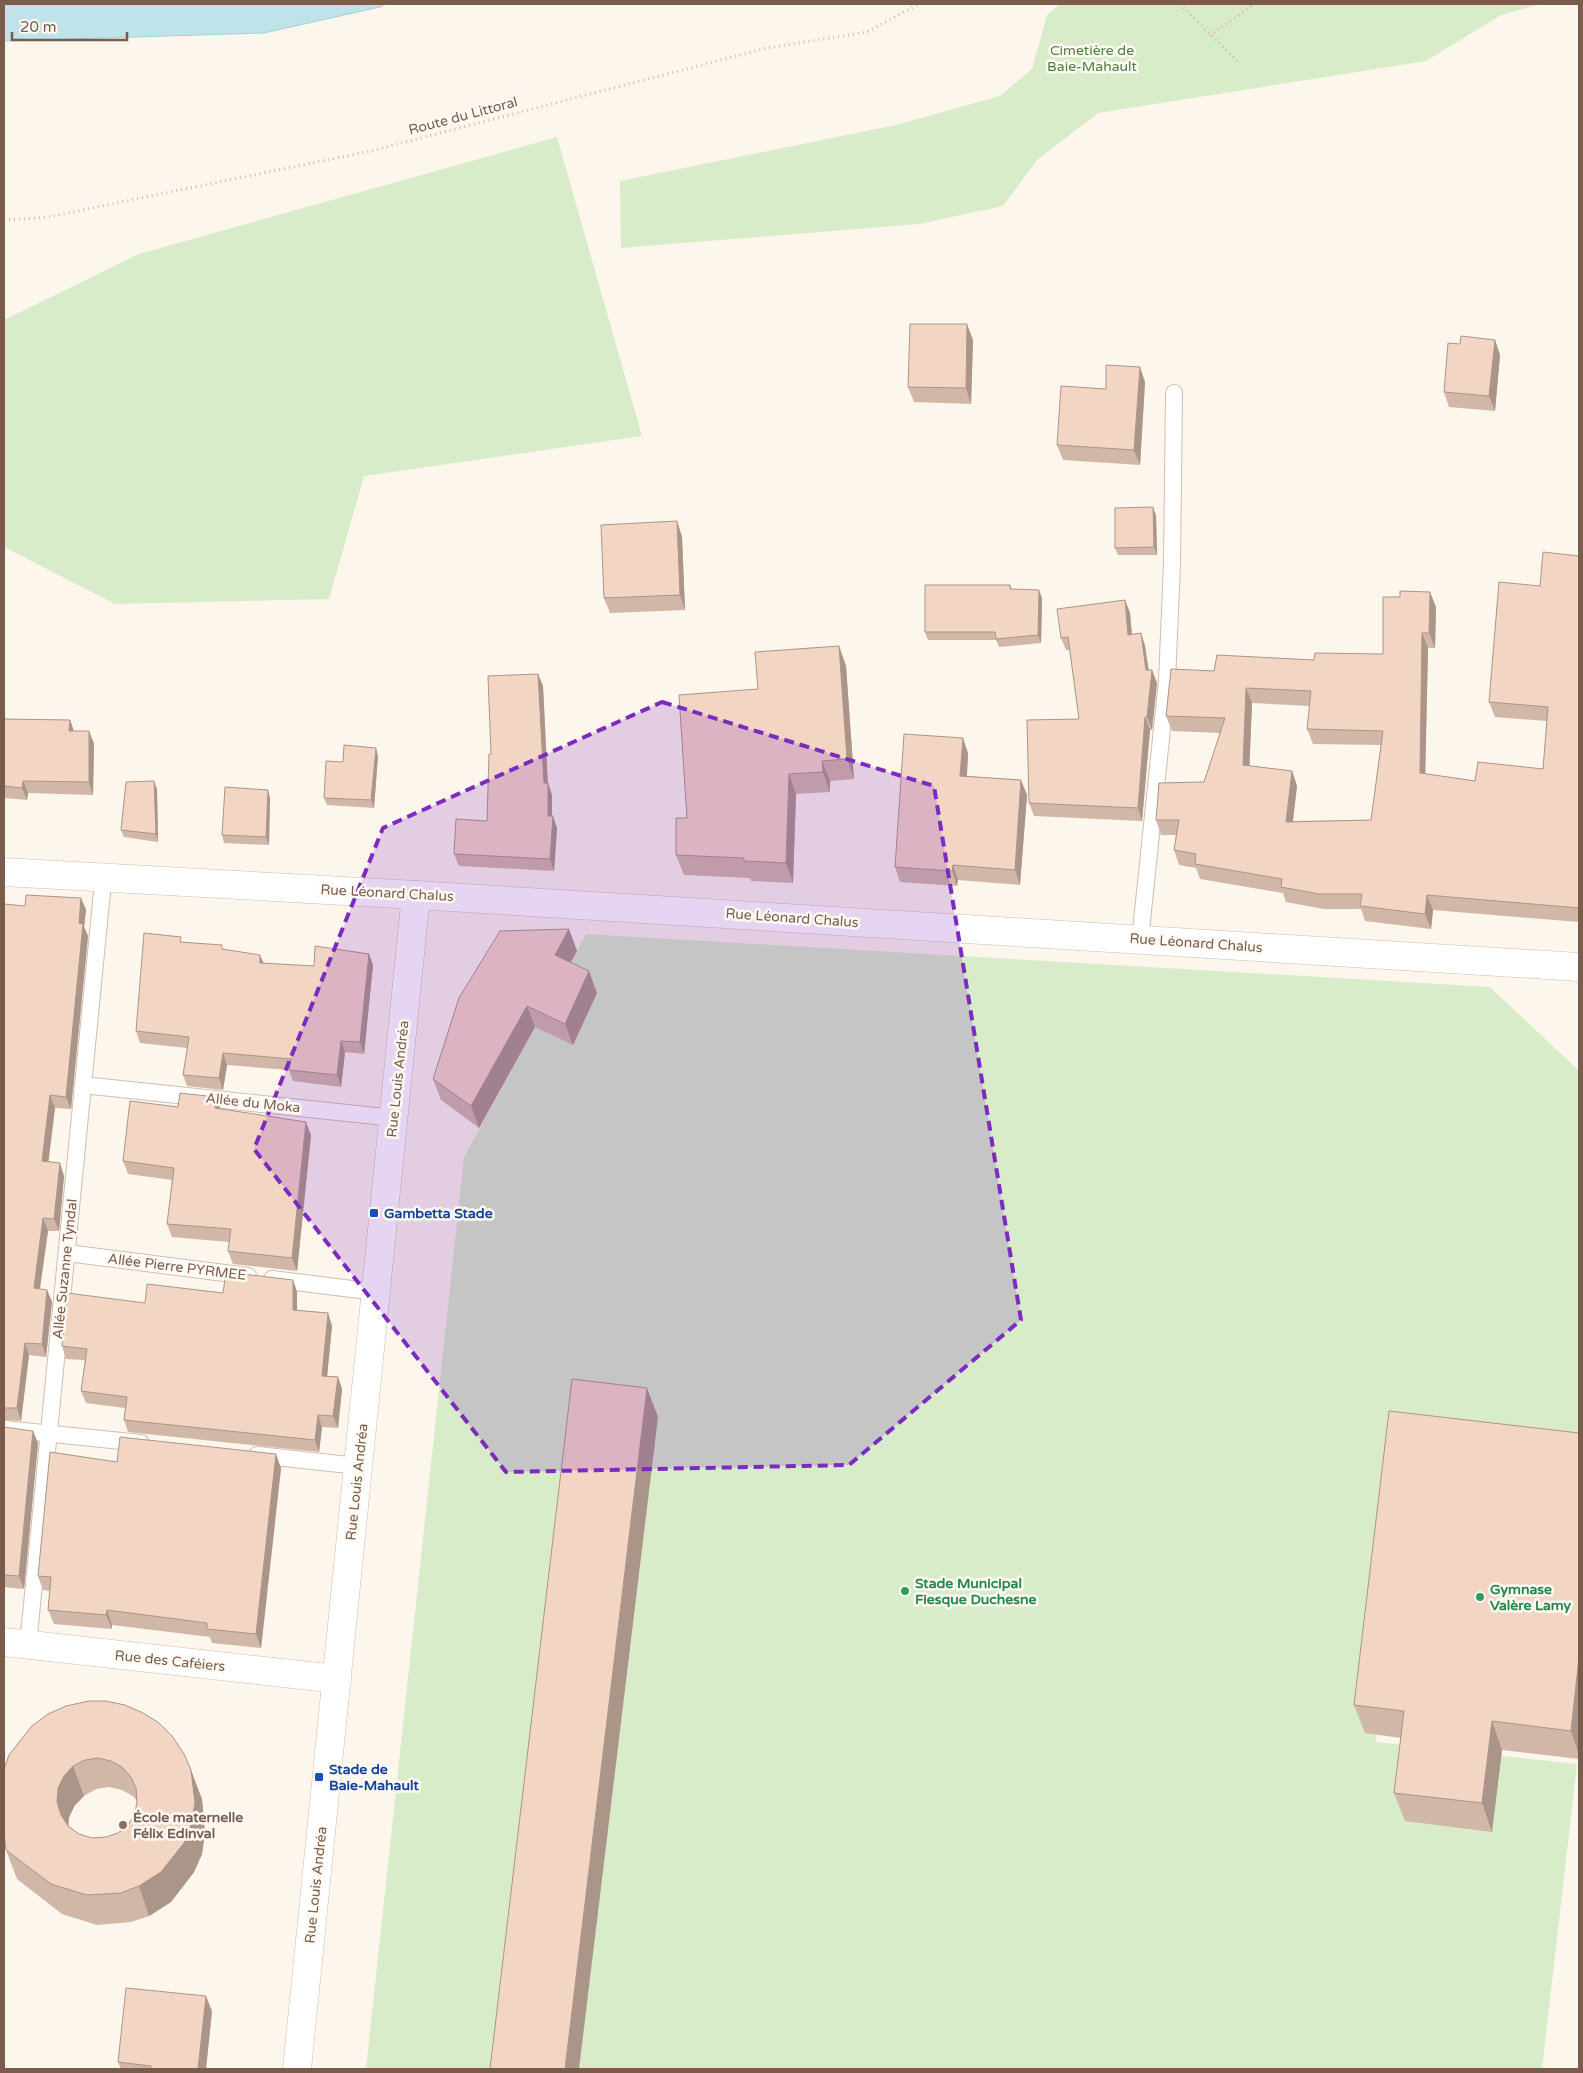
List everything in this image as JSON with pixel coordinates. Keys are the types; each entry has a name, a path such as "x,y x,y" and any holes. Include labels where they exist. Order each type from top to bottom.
{"street":[{"name":"Rue Léonard Chalus","path":"4,872 416,895 1579,968"},
{"name":"Rue Louis Andréa","path":"297,2069 416,895"},
{"name":"Rue des Caféiers","path":"16,1644 337,1679"}],"lane":[{"path":"1140,940 1167,681 1172,564 1174,393"},
{"name":"Allée Suzanne Tyndal","path":"16,1644 49,1433 102,892"},
{"name":"Allée du Moka","path":"83,1085 394,1118"},
{"name":"Allée Pierre PYRMEE","path":"67,1253 376,1292"},
{"path":"4,1429 155,1444"},
{"path":"242,1454 358,1466"}],"path":[{"name":"Route du Littoral","path":"4,220 48,217 371,152 767,48 867,32 919,4"},
{"path":"1180,4 1240,64"},
{"path":"1210,36 1254,4"}],"highlighted area":[{"path":"662,702 934,786 1021,1320 849,1465 506,1472 254,1149 383,828"}],"green space":[{"name":"Cimetière de Baie-Mahault","path":"1060,4 1541,4 1501,15 1426,61 1098,113 1037,160 1003,206 919,224 621,248 620,181 896,125 1000,96 1032,69 1047,15"},
{"path":"557,137 642,436 364,476 329,599 115,604 4,547 4,320 139,254"},
{"name":"Stade Municipal Fiesque Duchesne","path":"586,934 1490,987 1579,1071 1579,1439 1411,1421 1376,1742 1577,1764 1542,2069 366,2069 464,1157"}],"water":[{"path":"4,4 386,4 380,7 264,33 4,41"}],"building":[{"path":"910,324 967,324 966,388 908,387"},
{"path":"1461,336 1495,340 1489,396 1444,392 1448,343 1460,344"},
{"path":"1106,365 1140,367 1134,450 1057,445 1061,386 1106,389"},
{"path":"1153,507 1154,547 1115,548 1115,508"},
{"path":"677,521 680,595 604,598 601,525"},
{"path":"1543,552 1579,556 1579,908 1427,895 1425,914 1360,906 1362,894 1319,894 1281,887 1282,879 1195,864 1196,854 1174,850 1179,820 1156,820 1159,783 1204,782 1225,718 1166,716 1171,669 1214,671 1217,655 1314,660 1315,653 1383,654 1383,597 1400,597 1400,591 1430,592 1429,633 1422,633 1420,773 1475,781 1478,762 1543,769 1548,707 1489,702 1499,582 1540,586","holes":["1246,688 1311,691 1307,729 1383,731 1371,820 1286,822 1292,771 1243,765"]},
{"path":"925,585 1010,585 1010,589 1039,590 1038,635 996,639 995,632 925,632"},
{"path":"1125,600 1128,635 1141,633 1146,670 1152,670 1147,717 1145,717 1138,808 1029,803 1027,720 1079,719 1068,637 1061,638 1057,609"},
{"path":"839,646 847,759 822,761 823,772 789,774 786,863 744,861 744,858 676,855 676,818 687,818 679,695 758,689 755,652"},
{"path":"538,674 544,783 548,783 548,816 553,816 550,859 454,854 456,819 487,821 489,754 491,754 488,676"},
{"path":"4,719 70,720 69,731 89,731 89,782 23,781 22,788 4,786"},
{"path":"904,734 963,738 960,776 1021,780 1015,870 953,865 952,871 895,867"},
{"path":"344,745 376,748 371,800 324,798 326,761 343,762"},
{"path":"154,781 156,834 121,830 126,782"},
{"path":"225,787 268,790 266,837 222,835"},
{"path":"26,895 81,898 79,923 83,924 66,1097 50,1095 42,1161 60,1163 54,1219 43,1218 34,1288 47,1290 42,1344 25,1343 17,1408 4,1408 4,904 25,906"},
{"path":"569,929 555,955 589,971 565,1024 527,1006 471,1106 433,1079 459,998 500,931"},
{"path":"144,933 181,937 180,942 222,945 222,949 260,955 260,963 314,966 315,946 369,954 360,1042 341,1041 337,1075 289,1070 291,1059 223,1053 219,1078 183,1075 189,1037 136,1031"},
{"path":"180,1093 216,1097 215,1108 306,1122 292,1258 228,1251 231,1229 167,1224 174,1168 123,1161 130,1101 178,1107"},
{"path":"226,1272 293,1280 293,1310 328,1313 322,1376 338,1377 333,1416 318,1415 315,1440 124,1420 127,1397 81,1391 87,1349 62,1346 67,1293 145,1303 147,1284 223,1293"},
{"path":"572,1379 647,1388 565,2069 490,2069"},
{"name":"Gymnase Valère Lamy","path":"1389,1411 1579,1433 1579,1657 1571,1731 1492,1721 1482,1803 1394,1793 1404,1711 1354,1705"},
{"path":"4,1427 33,1431 19,1576 4,1575"},
{"path":"120,1437 276,1454 256,1634 207,1629 207,1623 107,1610 106,1615 48,1610 51,1577 38,1576 50,1452 117,1462"},
{"path":"89,1701 105,1701 125,1705 143,1713 159,1723 172,1736 184,1754 191,1770 195,1803 191,1825 184,1843 161,1872 139,1886 121,1893 87,1895 51,1884 6,1850 4,1834 4,1769 9,1755 32,1726 48,1714 66,1706","holes":["98,1758 111,1761 122,1767 131,1777 136,1788 135,1814 128,1825 118,1833 106,1837 92,1838 79,1834 68,1826 61,1815 57,1802 58,1788 64,1776 73,1766 85,1760"]},
{"path":"126,1988 206,1996 198,2069 151,2069 151,2066 118,2062"}],"place":[{"name":"Gambetta Stade","path":"374,1213"},
{"name":"Stade Municipal Fiesque Duchesne","path":"905,1591"},
{"name":"Gymnase Valère Lamy","path":"1480,1597"},
{"name":"Stade de Baie-Mahault","path":"319,1777"},
{"name":"École maternelle Félix Edinval","path":"123,1825"}]}
